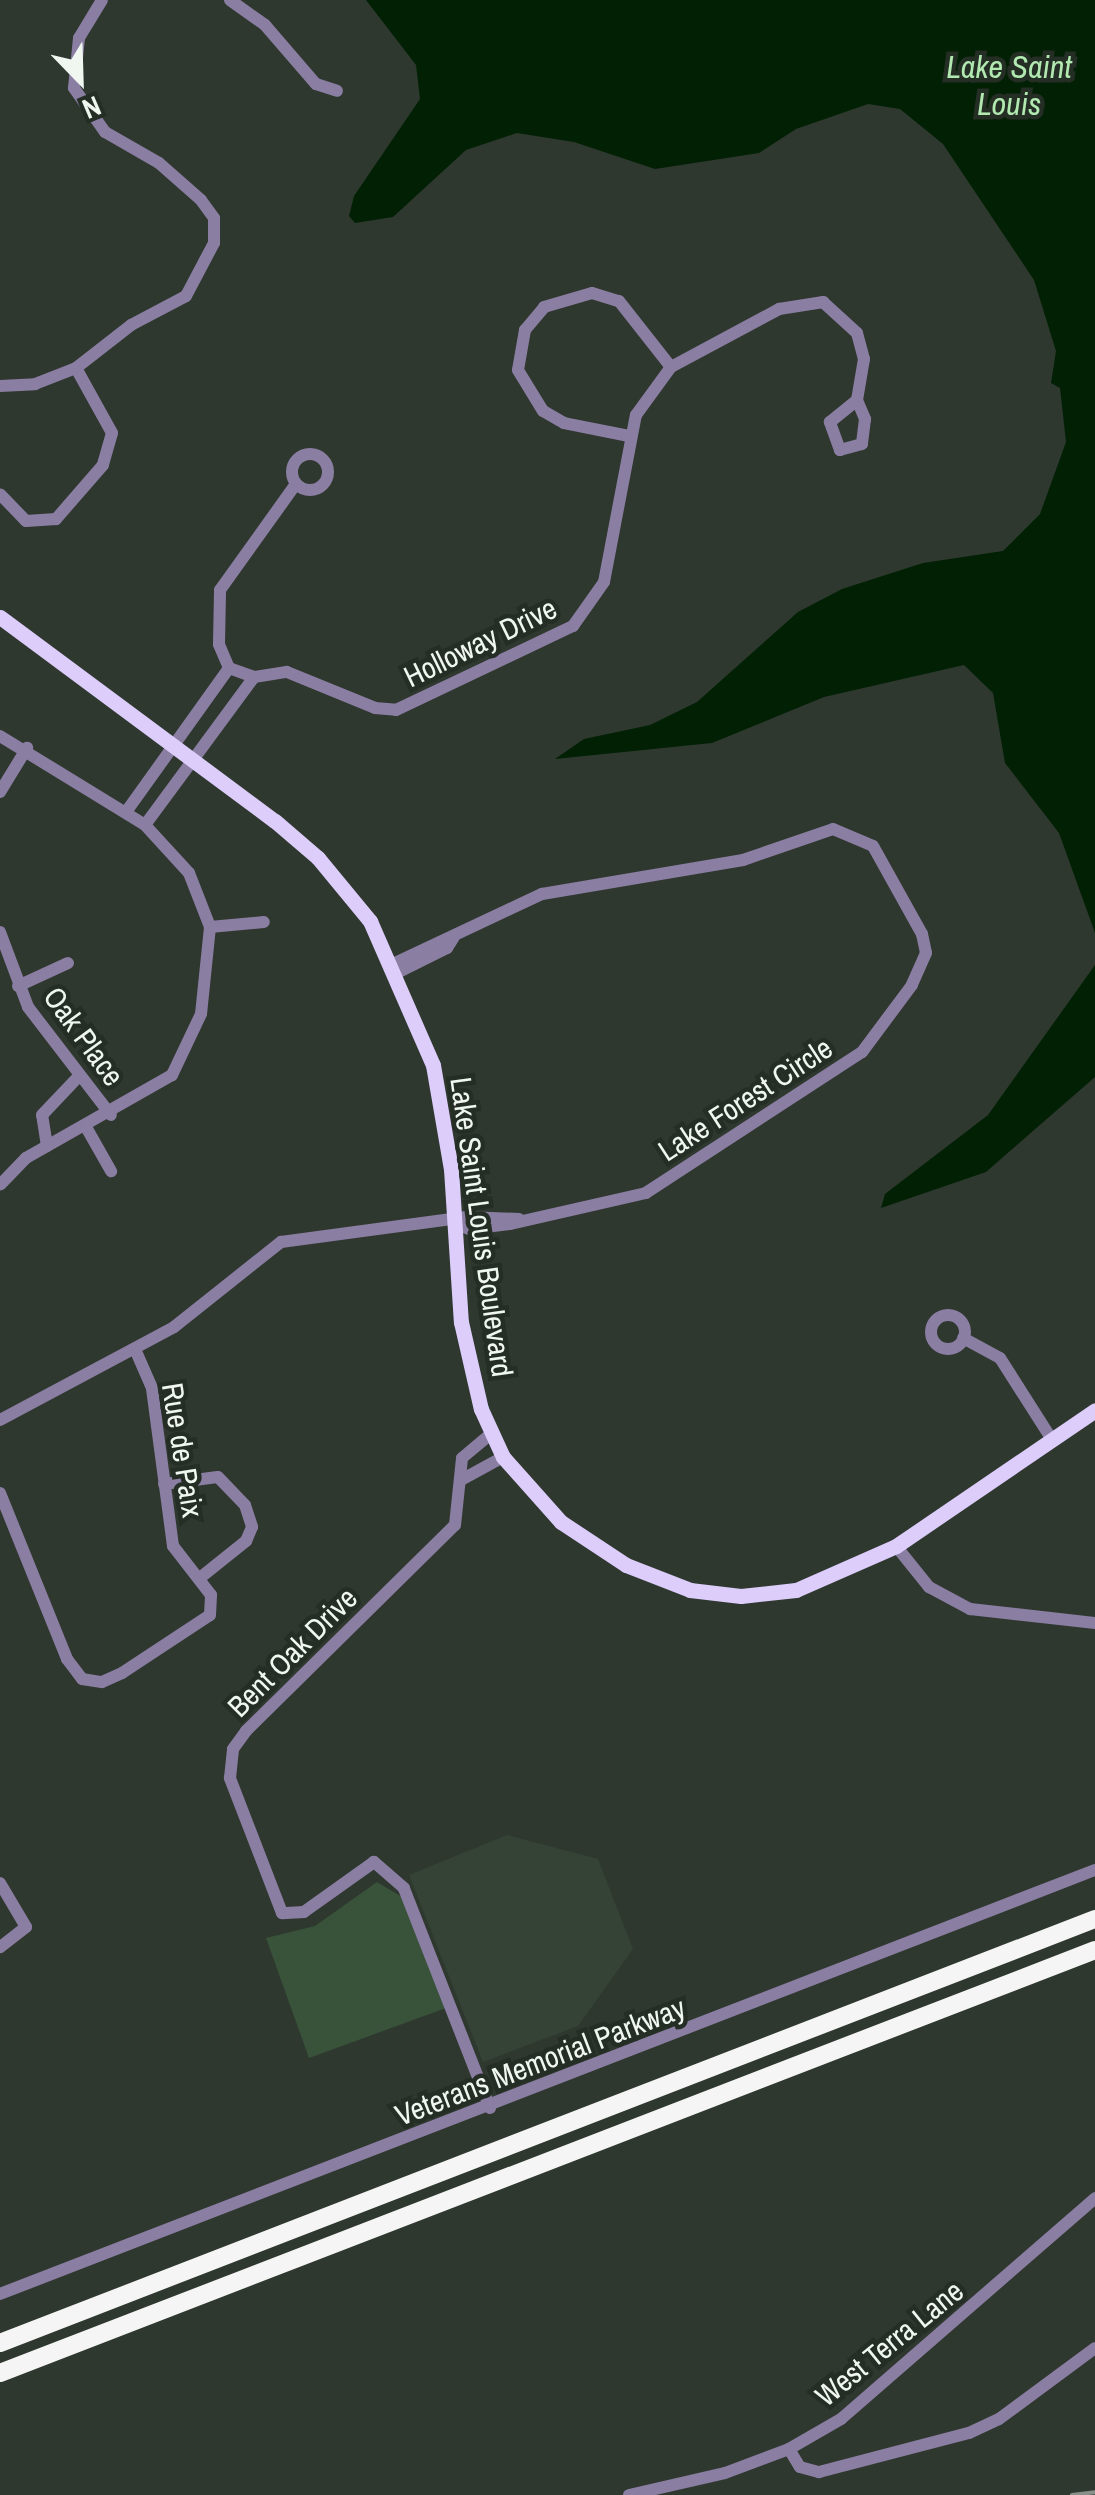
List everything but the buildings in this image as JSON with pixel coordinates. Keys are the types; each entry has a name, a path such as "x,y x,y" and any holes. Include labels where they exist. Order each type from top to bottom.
{"highway":[{"path":"0,2343 1095,1919"},
{"path":"0,2373 1095,1950"}],"main road":[{"name":"Lake Saint Louis Boulevard","path":"0,617 318,858 370,921 395,969 433,1065 455,1223 465,1346 492,1434 503,1457 561,1522 626,1565 690,1590 740,1596 796,1590 896,1546 1095,1410"}],"street":[{"path":"0,386 35,384 76,368 131,325 186,296 214,243 214,218 202,200 159,163 104,132 74,88 80,38 102,0"},
{"path":"230,0 265,25 316,84 338,90"},
{"path":"629,436 564,423 543,411 518,370 525,330 544,307 592,293 619,301 671,367"},
{"name":"Holloway Drive","path":"229,668 254,677 287,672 375,708 396,710 554,639 593,604 604,582 629,436 650,390 671,367 779,309 823,302 857,334 864,360 858,400"},
{"path":"0,494 16,516 46,522 66,514 104,464 112,433 76,368"},
{"path":"126,812 229,668 216,615 220,590 296,484"},
{"path":"145,825 254,677"},
{"path":"0,736 27,748 145,825 189,873 210,927 201,1014 183,1060 149,1094 47,1146 0,1185"},
{"path":"0,792 27,748"},
{"name":"Lake Forest Circle","path":"395,969 446,948 454,937 542,894 743,860 833,829 872,846 922,934 926,954 912,985 862,1052 646,1193 620,1204 519,1219 486,1228 455,1223"},
{"path":"210,927 264,922"},
{"name":"Oak Place","path":"0,932 2,956 17,984 111,1115"},
{"name":"Oak Place","path":"0,984 17,984 68,963"},
{"path":"47,1146 42,1115 80,1075"},
{"path":"86,1127 111,1170"},
{"name":"Rue de Paix","path":"0,1420 135,1349 213,1299 281,1242 455,1223"},
{"path":"963,1338 1000,1358 1051,1438"},
{"name":"Rue de Paix","path":"135,1349 152,1388 173,1546 201,1577"},
{"name":"Bent Oak Drive","path":"490,2108 404,1888 374,1862 304,1912 282,1914 230,1778 234,1749 246,1731 455,1525 462,1458 492,1434"},
{"path":"460,1480 503,1457"},
{"path":"0,1493 67,1659 82,1680 102,1682 210,1615 211,1595 201,1577 246,1541 252,1527 246,1505 218,1477 164,1484"},
{"path":"896,1546 928,1587 970,1609 1095,1622"},
{"name":"Veterans Memorial Parkway","path":"0,2294 490,2108 1095,1870"},
{"path":"0,1883 26,1927 0,1947"},
{"name":"West Terra Lane","path":"629,2495 725,2472 789,2449 840,2419 903,2370 1095,2198"},
{"path":"789,2449 800,2468 819,2472 970,2433 1000,2419 1095,2348"}],"shaded area":[{"path":"507,1835 598,1859 633,1949 578,2026 483,2062 409,1875"},
{"path":"377,1882 402,1897 446,2008 309,2058 266,1938 315,1926"}],"water":[{"name":"Lake Saint Louis","path":"366,0 1095,0 1095,933 1059,833 1005,763 993,693 964,665 824,697 712,743 555,759 584,739 650,725 697,702 798,612 842,589 923,563 1003,551 1040,514 1066,442 1060,388 1051,383 1056,351 1034,280 943,144 900,109 868,104 796,129 759,153 655,169 574,142 517,133 466,150 393,217 355,223 349,216 354,196 420,99 416,65"},
{"path":"1095,965 1095,1077 986,1172 881,1208 885,1194 988,1115"}],"railway":[{"path":"1072,2495 1095,2492"}]}
